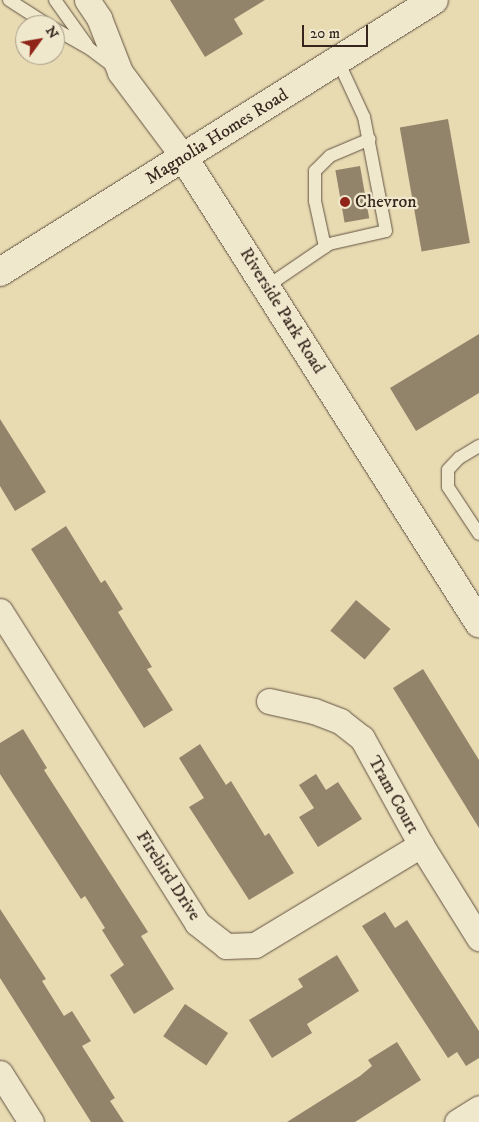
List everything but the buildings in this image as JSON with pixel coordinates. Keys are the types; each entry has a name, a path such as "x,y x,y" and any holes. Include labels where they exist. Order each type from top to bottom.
{"street":[{"name":"Riverside Park Road","path":"88,0 99,18 120,72 184,158 479,623"},
{"name":"Magnolia Homes Road","path":"0,272 434,0"},
{"name":"Firebird Drive","path":"0,610 197,923 226,946 255,944 421,845"},
{"name":"Tram Court","path":"269,701 314,710 340,721 362,738 421,845 479,938"},
{"path":"0,1073 31,1122"},
{"path":"457,1122 479,1108"}],"lane":[{"path":"9,0 32,15"},
{"path":"54,0 90,49"},
{"path":"65,35 90,49 120,72"},
{"path":"266,287 338,240 386,231 370,138 360,101 338,61"},
{"path":"325,247 315,201 315,170 330,156 370,138"},
{"path":"479,446 459,458 448,470 448,487 479,534"}],"place":[{"name":"Chevron","path":"345,202"}]}
